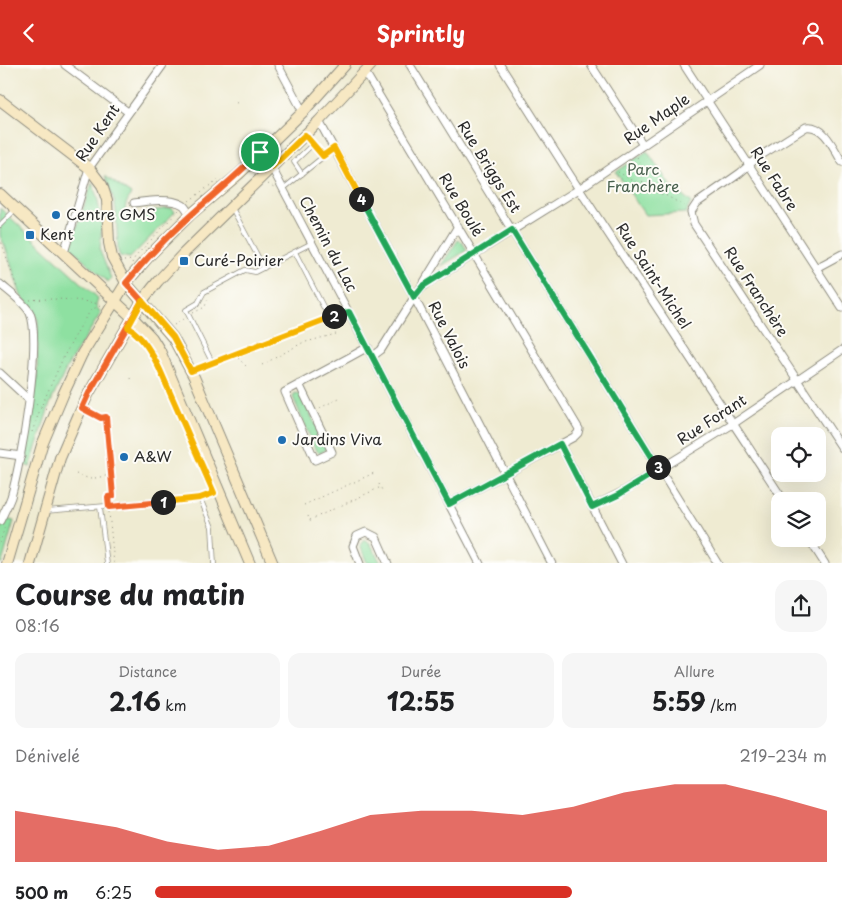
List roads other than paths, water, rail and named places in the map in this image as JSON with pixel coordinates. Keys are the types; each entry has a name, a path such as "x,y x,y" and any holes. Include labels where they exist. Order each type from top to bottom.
{"main road":[{"path":"7,563 42,445 82,354 108,305 150,255 190,215 238,174 303,112 345,65"},
{"path":"30,563 60,458 89,393 142,301 183,254 319,121 368,69"},
{"path":"0,100 89,168 102,185 107,200 109,243 112,257 126,283 167,330 191,371 273,563"},
{"path":"0,194 64,253 108,305 133,318 152,338 160,351 250,563"}],"street":[{"path":"65,65 128,112"},
{"name":"Rue Kent","path":"64,253 89,168 163,65"},
{"path":"278,65 303,112"},
{"name":"Rue Briggs Est","path":"410,65 718,563"},
{"name":"Rue Saint-Michel","path":"500,65 778,492"},
{"path":"591,65 643,145"},
{"name":"Rue Fabre","path":"684,65 842,308"},
{"name":"Rue Maple","path":"416,294 512,230 579,189 760,65"},
{"name":"Rue Boulé","path":"368,69 458,226 579,429 577,435 560,444"},
{"name":"Rue Valois","path":"319,121 416,294 505,474 552,563"},
{"path":"749,165 802,128 809,126 816,127 822,131 842,162"},
{"name":"Chemin du Lac","path":"260,152 272,167 373,356 480,563"},
{"name":"Rue Franchère","path":"749,165 697,203 692,210 692,218 842,448"},
{"path":"134,203 147,201 175,202 184,206 190,215"},
{"name":"Rue Maple","path":"373,356 380,352 458,226"},
{"path":"816,268 842,254"},
{"path":"0,283 27,309 32,321 33,349 21,456 11,497 0,521"},
{"path":"300,384 332,452 315,460 285,392 368,347"},
{"name":"Rue Forant","path":"592,507 618,495 733,424 842,350"},
{"path":"0,373 28,399"},
{"path":"449,504 560,444 622,563"},
{"path":"0,453 21,456"},
{"path":"360,563 353,547 357,536 366,532 376,537 388,563"},
{"path":"814,547 825,563"}],"lane":[{"path":"305,135 323,156"},
{"path":"294,162 313,144"},
{"path":"283,189 334,148"},
{"path":"288,152 302,173"},
{"path":"231,207 264,268"},
{"path":"0,225 16,209"},
{"path":"212,362 186,309 198,303 204,292 245,270 255,272 312,243"},
{"path":"295,252 329,318"},
{"path":"191,371 349,312"},
{"path":"44,511 200,498 220,492"},
{"path":"200,498 212,527 214,563"},
{"path":"100,507 107,563"}],"place":[{"name":"Centre GMS","path":"56,215"},
{"name":"Kent","path":"30,235"},
{"name":"Curé-Poirier","path":"184,261"},
{"name":"Jardins Viva","path":"282,440"},
{"name":"A&W","path":"124,457"}],"park label":[{"name":"Parc Franchère","path":"643,178"}]}
